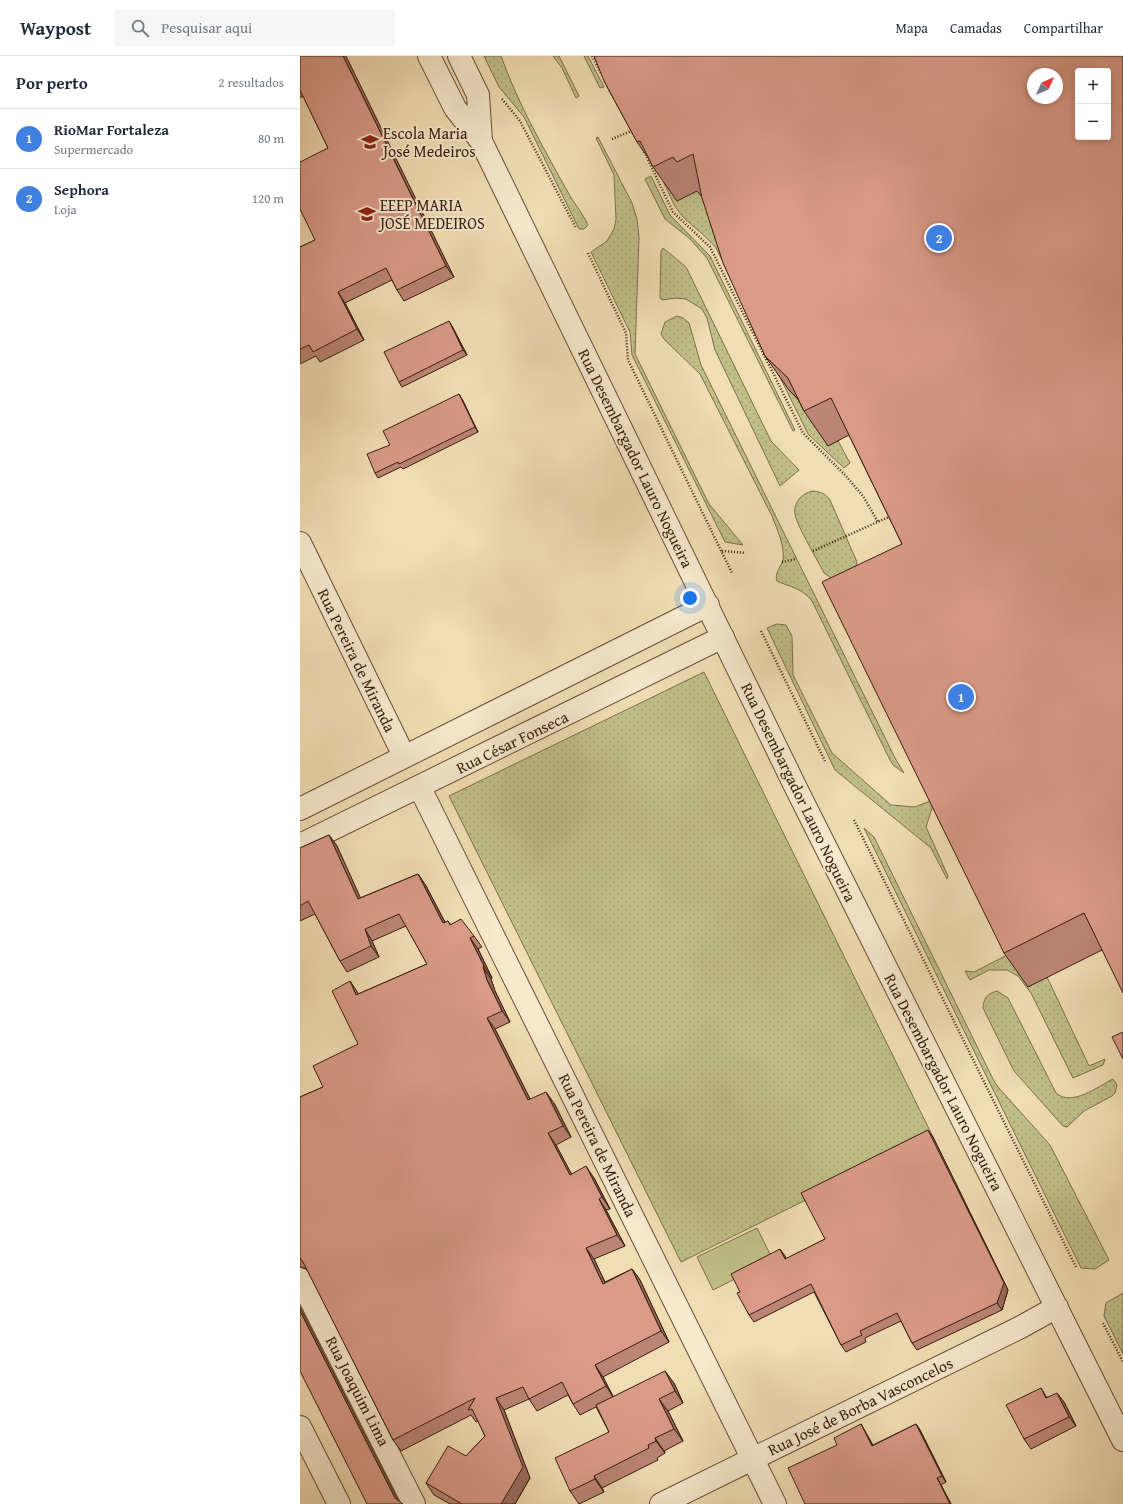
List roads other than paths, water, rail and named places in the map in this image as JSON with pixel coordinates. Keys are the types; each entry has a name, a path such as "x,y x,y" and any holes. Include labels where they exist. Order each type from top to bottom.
{"street":[{"name":"Rua Desembargador Lauro Nogueira","path":"429,56 455,108 481,141 708,604 795,786 1123,1440"},
{"name":"Rua Desembargador Lauro Nogueira","path":"459,56 478,95 481,141"},
{"name":"Rua Pereira de Miranda","path":"300,543 404,756"},
{"path":"300,809 708,604"},
{"name":"Rua César Fonseca","path":"300,845 420,788 723,637"},
{"name":"Rua Pereira de Miranda","path":"420,788 775,1504"},
{"name":"Rua Joaquim Lima","path":"300,1279 414,1504"},
{"name":"Rua José de Borba Vasconcelos","path":"661,1504 1014,1330 1057,1306"},
{"path":"300,1427 339,1504"}],"place":[{"name":"Escola Maria José Medeiros","path":"370,142"},
{"name":"EEEP MARIA JOSÉ MEDEIROS","path":"367,214"},
{"name":"Sephora","path":"939,238"},
{"name":"RioMar Fortaleza","path":"961,697"}]}
